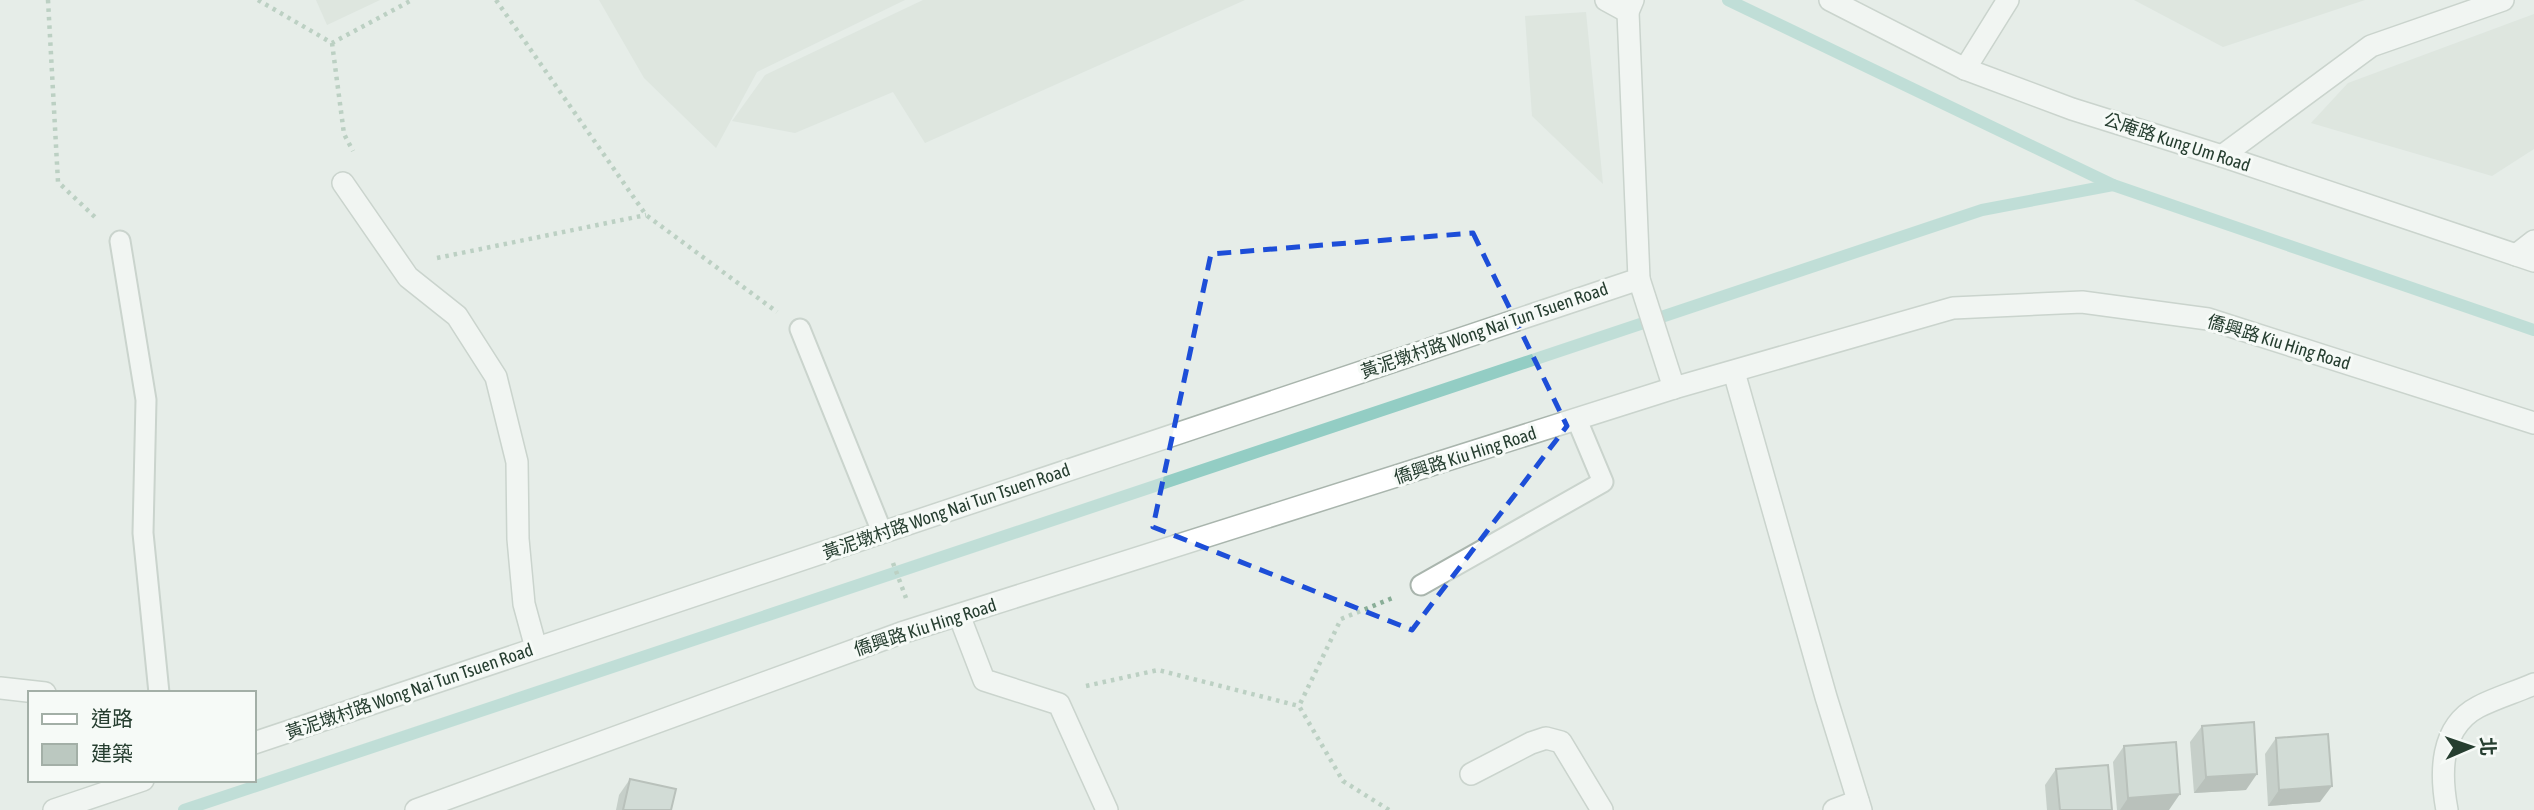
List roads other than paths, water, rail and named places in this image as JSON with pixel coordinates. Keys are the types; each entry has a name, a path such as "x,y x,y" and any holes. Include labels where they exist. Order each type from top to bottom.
{"street":[{"path":"1606,0 1630,6 1639,278 1674,388"},
{"name":"公庵路 Kung Um Road","path":"1830,0 1965,69 2072,109 2222,156 2525,258"},
{"path":"1965,69 2008,0"},
{"path":"2222,156 2371,46 2503,0"},
{"path":"342,183 408,277 457,316 496,377 517,462 518,539 524,604 537,648"},
{"path":"2525,258 2534,241"},
{"name":"黃泥墩村路 Wong Nai Tun Tsuen Road","path":"256,742 537,648 885,542 1639,278"},
{"name":"僑興路 Kiu Hing Road","path":"429,808 901,634 1674,388 1953,308 2082,302 2208,319 2534,423"},
{"path":"1734,372 1826,697 1860,806 1834,810"},
{"path":"959,615 984,680 1059,704 1107,810"},
{"path":"2446,810 2442,758 2453,730 2475,708 2534,684"},
{"path":"0,688 28,691"},
{"path":"1471,774 1531,743 1546,738 1561,742 1602,810"},
{"path":"54,810 137,782"}],"lane":[{"path":"120,241 146,400 143,533 159,691"},
{"path":"800,329 885,542"},
{"path":"1422,585 1603,482 1577,420"}],"waterway":[{"path":"1728,0 2113,185 2534,330"},
{"path":"184,810 1982,210 2113,185"}]}
